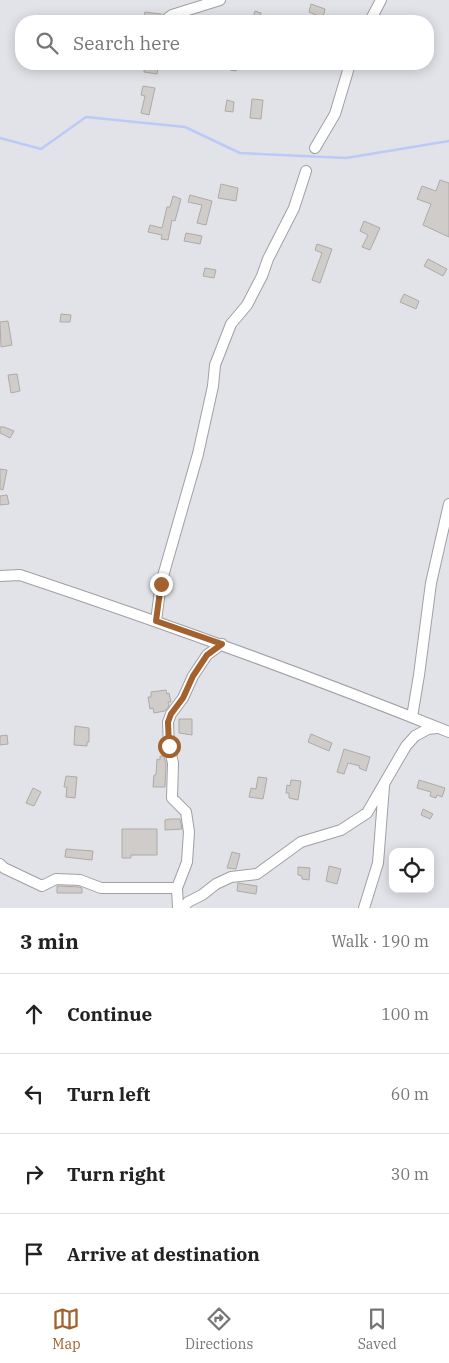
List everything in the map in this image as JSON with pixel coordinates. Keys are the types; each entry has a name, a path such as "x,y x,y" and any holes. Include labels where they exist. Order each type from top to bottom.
{"street":[{"path":"172,15 220,0"},
{"path":"373,15 381,0"},
{"path":"315,148 335,114 348,70"},
{"path":"156,621 161,584 198,454 216,365 231,324 250,298 262,276 268,259 294,208 306,171"},
{"path":"412,717 431,583 449,504"},
{"path":"0,576 20,575 156,621 222,644 444,730"},
{"path":"178,908 177,888 186,862 189,832 186,812 172,798 173,763 169,746 168,722 171,714 183,698 193,676 207,655 222,644"},
{"path":"183,908 188,902 231,877 257,874 301,842 341,830 366,812 406,746 415,736 428,729 444,730"},
{"path":"364,908 378,863 384,783"},
{"path":"0,864 4,868 42,886 56,879 80,880 101,888 177,888"}],"building":[{"path":"311,4 325,9 324,15 316,15 309,12"},
{"path":"255,11 261,13 260,15 254,15"},
{"path":"145,12 161,14 161,15 144,15"},
{"path":"144,70 158,70 157,74 144,72"},
{"path":"143,86 155,88 149,115 141,113 145,96 141,95"},
{"path":"252,99 263,100 261,119 250,118"},
{"path":"227,100 234,102 233,112 225,111"},
{"path":"440,180 449,183 449,237 423,225 431,204 417,199 422,186 436,191"},
{"path":"221,184 238,188 236,201 218,198"},
{"path":"190,195 212,201 206,225 197,223 202,205 188,202"},
{"path":"173,196 181,199 175,221 172,220 168,240 161,239 162,235 148,232 150,225 162,228 167,207 170,207"},
{"path":"364,221 380,228 370,250 362,247 368,235 360,231"},
{"path":"186,233 202,236 200,244 184,241"},
{"path":"317,244 332,249 320,283 312,280 322,253 315,250"},
{"path":"428,259 447,269 443,276 424,266"},
{"path":"205,268 216,270 214,278 203,276"},
{"path":"404,294 419,301 416,309 400,302"},
{"path":"61,314 71,315 70,322 60,322"},
{"path":"8,321 12,345 1,347 0,322"},
{"path":"17,374 20,391 11,393 8,375"},
{"path":"0,427 14,431 10,438 0,433"},
{"path":"0,469 7,470 3,490 0,489"},
{"path":"7,495 9,504 0,505 0,496"},
{"path":"166,690 167,694 169,693 171,702 168,702 169,706 165,711 154,713 153,708 150,709 148,697 151,697 151,692"},
{"path":"179,719 192,719 192,735 179,733"},
{"path":"75,726 89,728 89,742 87,742 87,746 74,745"},
{"path":"311,734 332,743 329,751 308,742"},
{"path":"7,735 8,744 0,745 0,736"},
{"path":"344,749 370,757 366,771 359,768 360,766 348,763 344,774 337,772"},
{"path":"160,756 164,756 166,764 165,787 153,787 157,759 160,760"},
{"path":"66,776 77,777 75,798 66,797 67,787 64,787"},
{"path":"258,777 267,778 263,799 249,797 251,788 256,789"},
{"path":"291,780 301,781 298,800 289,798 289,793 286,793 287,785 290,786"},
{"path":"419,780 445,788 442,797 437,795 436,798 430,796 431,792 417,788"},
{"path":"33,788 41,792 34,806 26,803"},
{"path":"423,809 433,814 430,819 421,815"},
{"path":"180,819 182,829 165,830 165,820"},
{"path":"122,829 157,829 157,855 131,855 131,858 122,858"},
{"path":"66,849 93,851 92,860 65,857"},
{"path":"232,852 240,854 236,869 227,868"},
{"path":"329,866 341,869 337,884 326,881"},
{"path":"298,867 310,868 309,880 302,879 302,876 298,875"},
{"path":"238,883 257,886 256,894 237,891"},
{"path":"57,886 79,887 82,888 82,893 57,893"}],"waterway":[{"path":"0,138 41,149 86,117 185,127 240,153 346,158 449,141"}],"route":[{"path":"161,584 156,621 222,644 207,655 193,676 183,698 171,714 168,722 169,746"}]}
